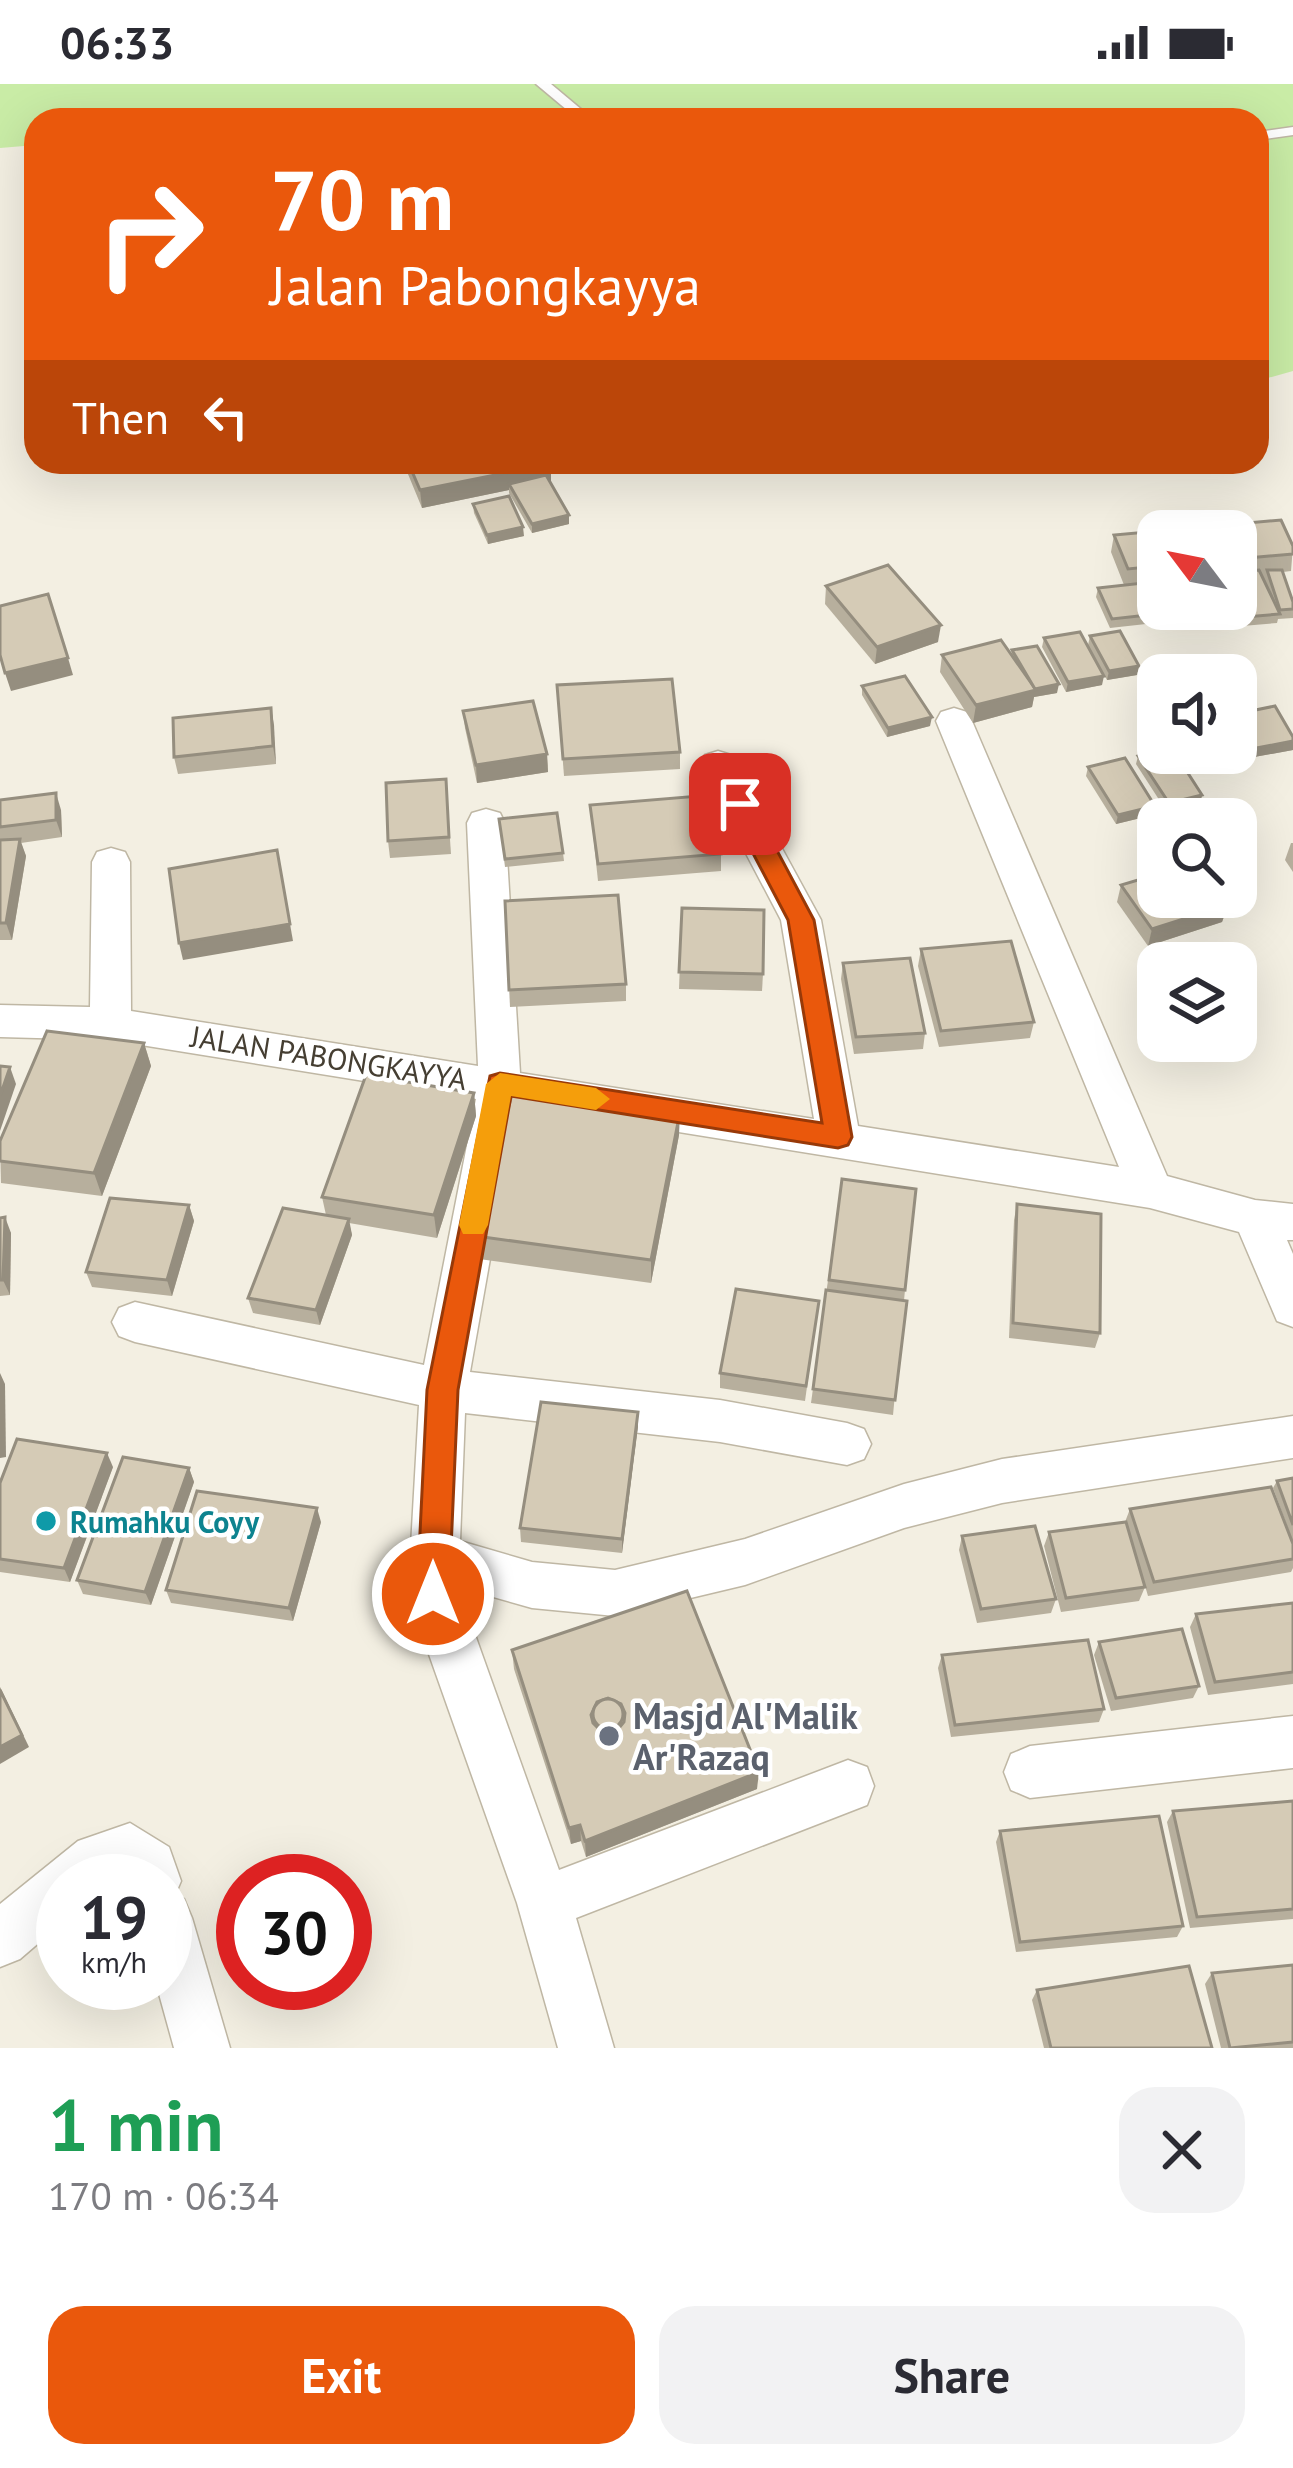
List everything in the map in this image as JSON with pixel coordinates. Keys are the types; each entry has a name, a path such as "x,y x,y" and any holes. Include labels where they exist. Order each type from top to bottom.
{"street":[{"path":"954,721 1099,1058 1150,1190"},
{"path":"718,764 801,920 838,1137"},
{"path":"485,823 500,1084 442,1390 431,1556 433,1594 544,1903 586,2048"},
{"path":"110,1024 111,862"},
{"name":"JALAN PABONGKAYYA","path":"0,1021 110,1024 500,1084 1150,1190 1274,1220"},
{"path":"1274,1220 1293,1307"},
{"path":"135,1322 442,1390 719,1421 847,1444"},
{"path":"431,1556 532,1585 615,1593 746,1562 904,1506 1002,1481 1293,1437"},
{"path":"1030,1772 1293,1742"},
{"path":"544,1903 848,1786"},
{"path":"0,1939 36,1909"},
{"path":"191,2010 202,2048"}],"lane":[{"path":"543,84 572,108"}],"green space":[{"path":"0,84 1293,84 1293,371 1269,378 1269,108 24,108 24,146 0,148"}],"building":[{"path":"413,474 501,474 420,490"},
{"path":"546,475 569,515 532,524 509,484"},
{"path":"509,496 523,527 487,535 473,504"},
{"path":"1281,520 1293,554 1257,557 1257,522"},
{"path":"1137,533 1137,568 1128,569 1114,535"},
{"path":"888,565 941,625 877,647 826,586"},
{"path":"1259,570 1280,614 1257,616"},
{"path":"1267,570 1282,570 1293,609 1280,610"},
{"path":"1137,584 1137,616 1112,619 1098,588"},
{"path":"48,594 68,658 5,673 0,655 0,606"},
{"path":"1120,631 1137,666 1109,671 1090,636"},
{"path":"1080,632 1104,676 1068,682 1044,638"},
{"path":"1001,640 1036,690 976,705 942,655"},
{"path":"1037,646 1059,684 1035,689 1012,650"},
{"path":"905,676 932,717 888,728 862,686"},
{"path":"672,679 680,752 563,759 557,685"},
{"path":"533,701 547,754 476,765 463,711"},
{"path":"1275,706 1293,741 1257,748 1257,710"},
{"path":"271,708 273,746 174,757 173,718"},
{"path":"1125,758 1150,798 1137,798 1137,810 1118,815 1088,767"},
{"path":"1150,774 1188,774 1202,795 1190,798 1166,798"},
{"path":"446,779 449,837 388,841 386,783"},
{"path":"56,793 56,820 0,827 0,800"},
{"path":"711,795 721,854 598,864 590,805"},
{"path":"557,813 563,853 505,859 499,819"},
{"path":"20,839 6,923 0,923 0,840"},
{"path":"277,850 290,924 179,943 169,869"},
{"path":"1137,880 1137,908 1121,885"},
{"path":"618,895 626,984 509,990 505,901"},
{"path":"682,908 764,910 763,974 679,972"},
{"path":"1144,918 1187,918 1152,929"},
{"path":"1011,941 1034,1022 941,1031 921,949"},
{"path":"910,958 925,1033 856,1037 843,963"},
{"path":"47,1031 144,1043 94,1173 0,1161 0,1141"},
{"path":"0,1066 10,1067 0,1096"},
{"path":"366,1075 474,1093 434,1215 322,1197"},
{"path":"513,1090 680,1112 651,1260 476,1236"},
{"path":"842,1179 916,1189 905,1290 829,1280"},
{"path":"110,1198 189,1205 167,1280 86,1272"},
{"path":"1017,1204 1101,1214 1100,1333 1013,1323"},
{"path":"283,1208 349,1219 316,1310 248,1298"},
{"path":"5,1217 3,1280 0,1280 0,1218"},
{"path":"736,1289 819,1301 806,1386 720,1373"},
{"path":"826,1290 907,1301 895,1400 813,1389"},
{"path":"541,1402 638,1412 622,1539 520,1528"},
{"name":"Rumahku Coyy","path":"17,1439 107,1453 64,1568 0,1559 0,1483"},
{"path":"123,1457 189,1468 145,1592 77,1580"},
{"path":"1293,1478 1293,1525 1277,1481"},
{"path":"1271,1487 1293,1544 1293,1559 1154,1582 1130,1509"},
{"path":"197,1491 317,1508 289,1608 166,1590"},
{"path":"1126,1522 1145,1587 1066,1598 1049,1532"},
{"path":"1035,1526 1056,1599 981,1609 962,1536"},
{"path":"687,1591 759,1772 585,1841 580,1825 569,1828 512,1650","holes":["608,1698 621,1704 624,1722 615,1733 603,1733 591,1715 597,1702"]},
{"path":"1293,1603 1293,1672 1215,1682 1196,1614"},
{"path":"1182,1629 1199,1686 1116,1698 1099,1642"},
{"path":"1088,1640 1104,1709 955,1725 942,1655"},
{"path":"0,1690 22,1735 0,1747"},
{"path":"608,1699 619,1703 623,1714 619,1725 608,1729 597,1725 593,1714 597,1703"},
{"path":"1293,1801 1293,1909 1197,1917 1173,1811"},
{"path":"1159,1816 1183,1926 1020,1942 1000,1831"},
{"path":"1293,1965 1293,2042 1230,2048 1212,1973"},
{"path":"1189,1966 1212,2048 1051,2048 1037,1990"}],"slow traffic":[{"path":"473,1225 500,1084 596,1099"}],"place":[{"name":"Rumahku Coyy","path":"46,1521"},
{"name":"Masjd Al'Malik Ar'Razaq","path":"609,1736"}],"route":[{"path":"433,1594 431,1556 442,1390 500,1084 838,1137 801,920 740,804"}]}
